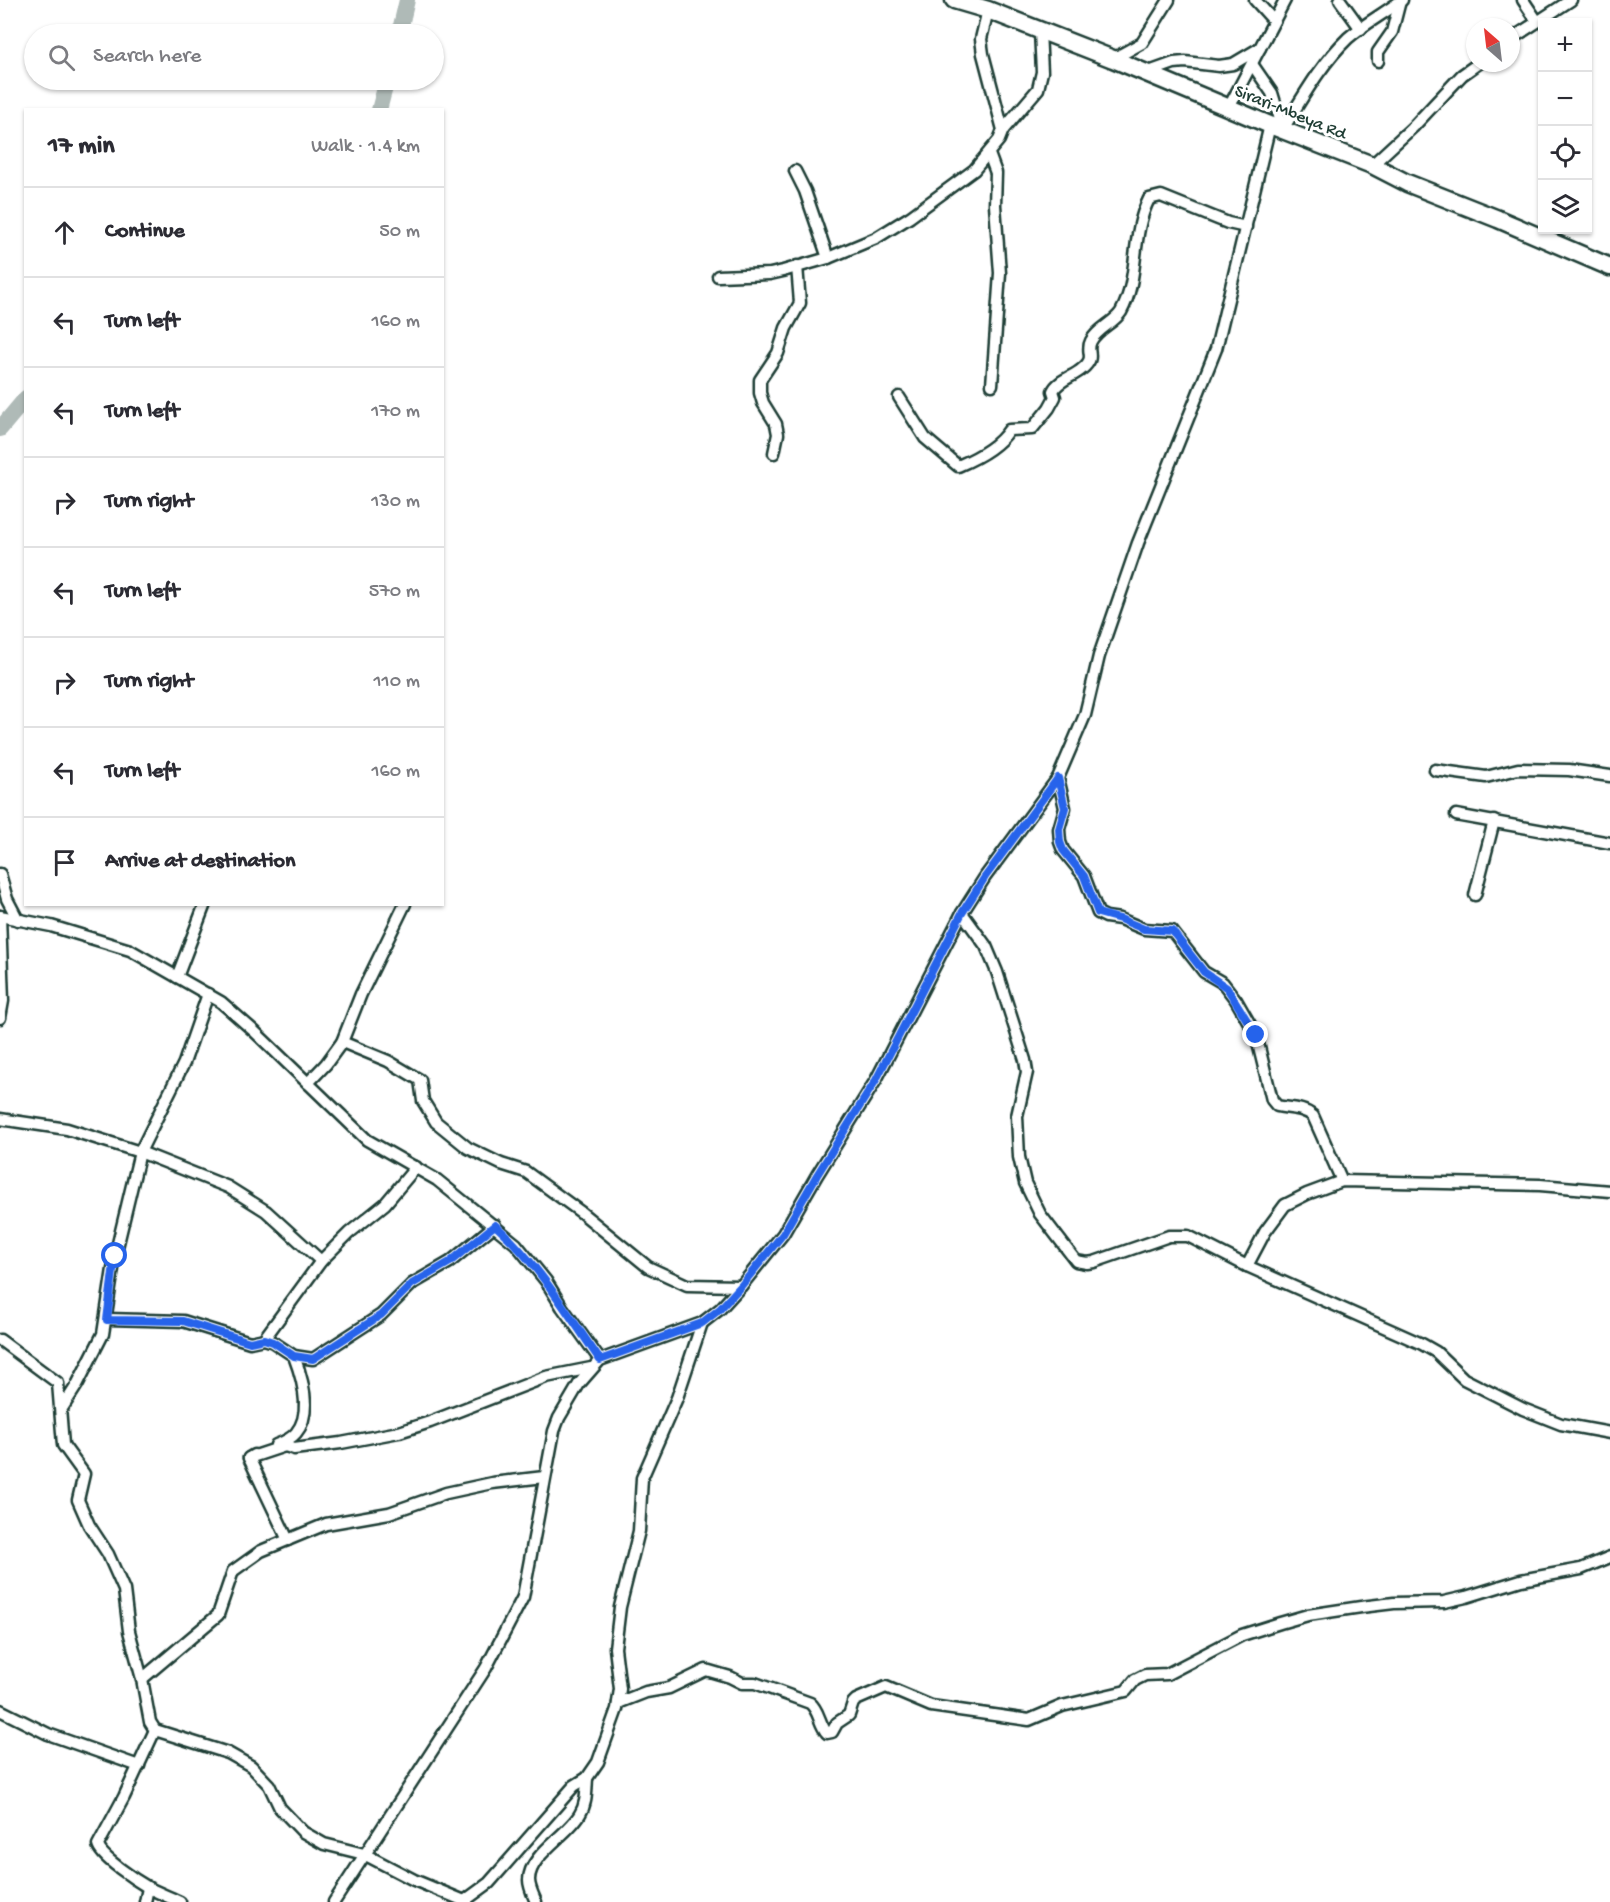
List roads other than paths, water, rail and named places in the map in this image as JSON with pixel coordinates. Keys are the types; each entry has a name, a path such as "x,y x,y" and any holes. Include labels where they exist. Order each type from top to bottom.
{"highway":[{"name":"Sirari-Mbeya Rd","path":"955,0 988,10 1113,59 1372,165 1407,183 1610,267"}],"street":[{"path":"1113,59 1142,43 1169,0"},
{"path":"1255,0 1273,20"},
{"path":"1229,107 1285,0"},
{"path":"1340,0 1361,29"},
{"path":"1523,0 1537,21"},
{"path":"1520,33 1571,0"},
{"path":"334,1902 486,1668 523,1597 554,1431 579,1384 600,1360 702,1323 720,1309 741,1286 783,1234 876,1080 962,913 985,877 1058,778 1085,715 1099,656 1138,543 1216,349 1246,227 1277,127 1333,54 1361,29 1401,1"},
{"path":"1378,61 1378,52 1392,32 1401,1"},
{"path":"988,10 981,39 1003,130"},
{"path":"718,276 770,274 828,258 876,238 910,217 974,170 989,154 1003,130 1038,90 1042,72 1040,31"},
{"path":"1146,73 1174,63 1219,66 1233,64 1260,48"},
{"path":"1252,64 1272,93 1277,127"},
{"path":"1372,165 1466,72"},
{"path":"989,154 996,173 995,205 1000,273 992,385"},
{"path":"795,171 805,191 828,258"},
{"path":"899,397 925,438 938,450 958,466 969,461 1003,439 1009,430 1032,429 1055,397 1053,391 1055,386 1075,375 1090,361 1092,356 1089,346 1092,339 1120,314 1128,294 1134,270 1135,243 1141,215 1149,200 1161,196 1246,227"},
{"path":"774,453 778,434 776,424 763,403 760,380 778,353 786,328 800,303 797,266"},
{"path":"1435,770 1486,777 1518,769 1569,770 1610,776"},
{"path":"1058,778 1065,808 1059,829 1060,842 1063,850 1084,876 1098,913 1144,929 1172,931 1204,972 1227,988 1256,1035 1272,1100 1277,1106 1298,1108 1313,1116 1342,1181"},
{"path":"1456,815 1610,843"},
{"path":"1475,895 1494,821"},
{"path":"0,874 7,898 18,920"},
{"path":"177,977 205,906"},
{"path":"308,1083 342,1042 361,994 404,906"},
{"path":"962,913 986,946 997,972 1025,1060 1027,1072 1017,1116 1025,1183 1040,1214 1076,1262 1087,1263 1174,1235 1188,1236 1247,1266 1422,1344 1436,1352 1464,1379 1523,1409 1561,1424 1610,1433"},
{"path":"0,1018 3,1001 0,916 74,932 130,950 208,994 233,1012 367,1140 443,1185 516,1244 546,1281 600,1360"},
{"path":"61,1411 103,1334 107,1320 115,1256 140,1152 184,1063 208,994"},
{"path":"342,1042 388,1061 420,1080 423,1101 436,1122 468,1148 501,1164 526,1172 582,1213 648,1267 687,1284 741,1286"},
{"path":"0,1119 67,1129 140,1152 228,1187 266,1211 321,1261"},
{"path":"264,1339 321,1261 349,1233 384,1204 416,1167"},
{"path":"1247,1266 1265,1232 1285,1205 1306,1194 1342,1181 1540,1185 1610,1191"},
{"path":"107,1320 183,1321 250,1342 264,1339 273,1342 294,1356 313,1359 387,1310 412,1284 450,1262 495,1225"},
{"path":"0,1340 58,1383 63,1445 84,1474 78,1500 89,1525 108,1554 124,1590 129,1631 142,1679 150,1722 155,1730 212,1748 240,1760 261,1775 269,1785 280,1808 303,1832 324,1844 364,1854 414,1880 465,1902 489,1883 574,1785 587,1778 598,1762 606,1743 620,1689 615,1648 620,1607 639,1531 642,1478 677,1398 702,1323"},
{"path":"249,1458 290,1439 301,1425 305,1396 303,1378 294,1356"},
{"path":"249,1458 285,1446 294,1449 399,1432 546,1377 591,1368"},
{"path":"249,1458 288,1540"},
{"path":"142,1679 218,1614 233,1571 261,1551 326,1524 389,1513 446,1493 492,1483 544,1477"},
{"path":"618,1702 646,1692 669,1689 706,1670 742,1683 755,1683 810,1703 819,1722 828,1733 832,1732 837,1723 849,1715 852,1703 886,1687 931,1706 987,1713 1024,1721 1062,1706 1126,1691 1135,1680 1145,1675 1167,1674 1242,1635 1280,1623 1361,1607 1395,1603 1444,1602 1521,1580 1581,1569 1610,1557"},
{"path":"0,1710 48,1734 139,1766"},
{"path":"155,1730 98,1845 99,1850 107,1858 148,1888 180,1902"},
{"path":"536,1902 528,1883 529,1874 548,1845 568,1831 579,1816 586,1803 587,1778"},
{"path":"145,1902 148,1888"}],"waterway":[{"path":"401,24 407,0"},
{"path":"380,108 384,90"},
{"path":"0,429 24,400"}]}
